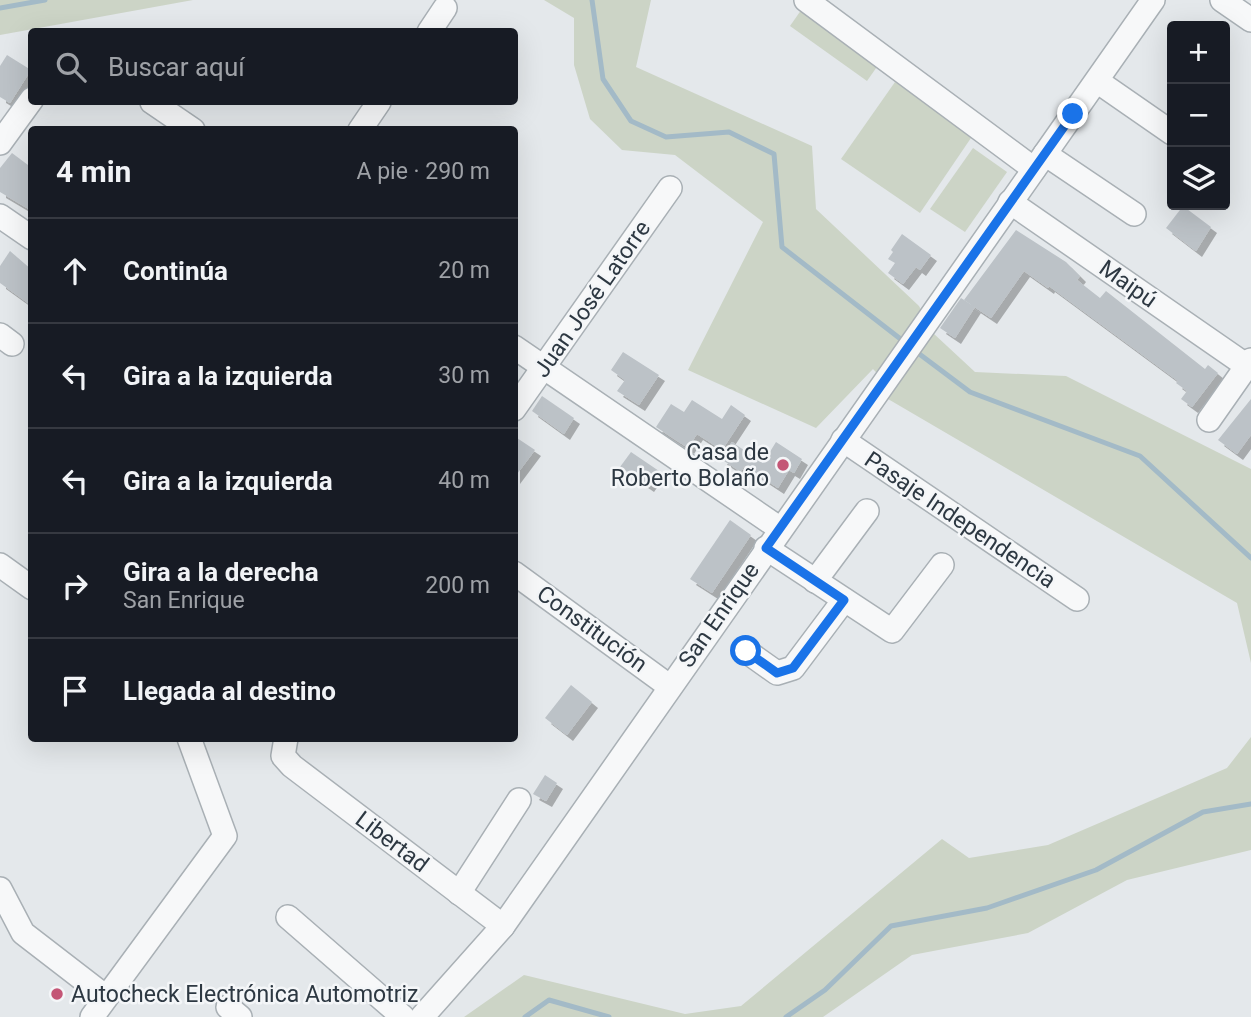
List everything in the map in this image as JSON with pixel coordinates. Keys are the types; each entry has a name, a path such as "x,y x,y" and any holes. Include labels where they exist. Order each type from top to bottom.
{"street":[{"path":"806,0 1039,162 1133,214"},
{"name":"San Enrique","path":"422,1017 503,926 779,528 1153,0"},
{"path":"1222,0 1251,20"},
{"path":"432,28 445,8"},
{"path":"1097,81 1167,130"},
{"path":"0,143 28,104"},
{"path":"156,105 187,126"},
{"path":"363,126 378,105"},
{"name":"Juan José Latorre","path":"518,404 670,188"},
{"name":"Maipú","path":"1010,202 1249,363"},
{"path":"0,216 28,234"},
{"path":"518,350 779,528"},
{"path":"1209,420 1249,363"},
{"name":"Pasaje Independencia","path":"842,440 1077,599"},
{"path":"816,582 867,511"},
{"path":"766,548 892,631 942,565"},
{"path":"0,565 28,585"},
{"name":"Constitución","path":"518,576 669,686"},
{"path":"746,651 777,673 793,668 844,600"},
{"path":"92,1017 225,836 191,742"},
{"name":"Libertad","path":"285,747 292,766 503,926"},
{"path":"459,893 519,800"},
{"path":"0,888 23,933 106,997"},
{"path":"288,917 404,1017"}],"shaded area":[{"path":"0,0 193,0 28,28 0,35"},
{"path":"544,0 651,0 636,67 812,146 816,209 919,306 933,333 975,372 1066,376 1251,469 1251,663 1237,603 888,399 891,388 873,369 816,428 688,370 763,222 675,155 622,150 590,119 574,65 574,18"},
{"path":"804,6 881,61 867,81 790,26"},
{"path":"895,82 973,135 920,213 841,159"},
{"path":"973,148 1007,172 965,232 930,209"},
{"path":"1251,737 1251,850 1127,880 1028,933 912,955 823,1017 464,1017 524,975 685,1014 741,1006 942,839 969,858 1048,845 1227,768"}],"building":[{"path":"7,55 28,68 28,75 10,103 0,97 0,66"},
{"path":"12,153 28,165 28,209 0,192 0,168"},
{"path":"1180,210 1188,210 1211,227 1196,251 1166,228"},
{"path":"1016,230 1066,262 1080,276 1077,280 1100,298 1106,291 1205,369 1208,365 1218,373 1192,407 1181,399 1187,391 1176,383 1178,381 1049,286 1048,288 1024,271 991,318 964,300"},
{"path":"902,234 931,255 920,270 916,267 903,284 888,273 895,263 888,259 893,252 891,250"},
{"path":"10,251 28,267 28,303 0,283 0,266"},
{"path":"961,298 975,307 955,338 940,328"},
{"path":"623,352 659,375 639,405 617,391 625,380 611,370"},
{"path":"542,396 574,418 564,434 532,411"},
{"path":"1251,399 1251,435 1237,454 1218,440"},
{"path":"692,400 722,419 731,405 745,415 722,450 697,434 688,448 656,427 671,404 684,412"},
{"path":"518,439 535,450 518,473"},
{"path":"732,442 763,463 776,442 802,459 794,473 789,470 778,488 744,466 741,472 721,459"},
{"path":"631,452 659,471 648,486 620,467"},
{"path":"730,520 751,535 712,593 690,579"},
{"path":"571,685 592,702 567,735 545,718"},
{"path":"545,775 557,783 546,801 533,794"}],"waterway":[{"path":"0,8 45,0"},
{"path":"592,0 603,79 631,121 666,137 729,132 774,154 782,247 907,344"},
{"path":"914,350 970,392 1140,456 1251,558"},
{"path":"786,1017 825,990 891,926 987,908 1096,870 1203,812 1251,804"},
{"path":"525,1017 549,1000 609,1017"}],"place":[{"name":"Casa de Roberto Bolaño","path":"783,465"},
{"name":"Autocheck Electrónica Automotriz","path":"57,994"}],"route":[{"path":"746,651 777,673 793,668 844,600 766,548 1073,114"}]}
